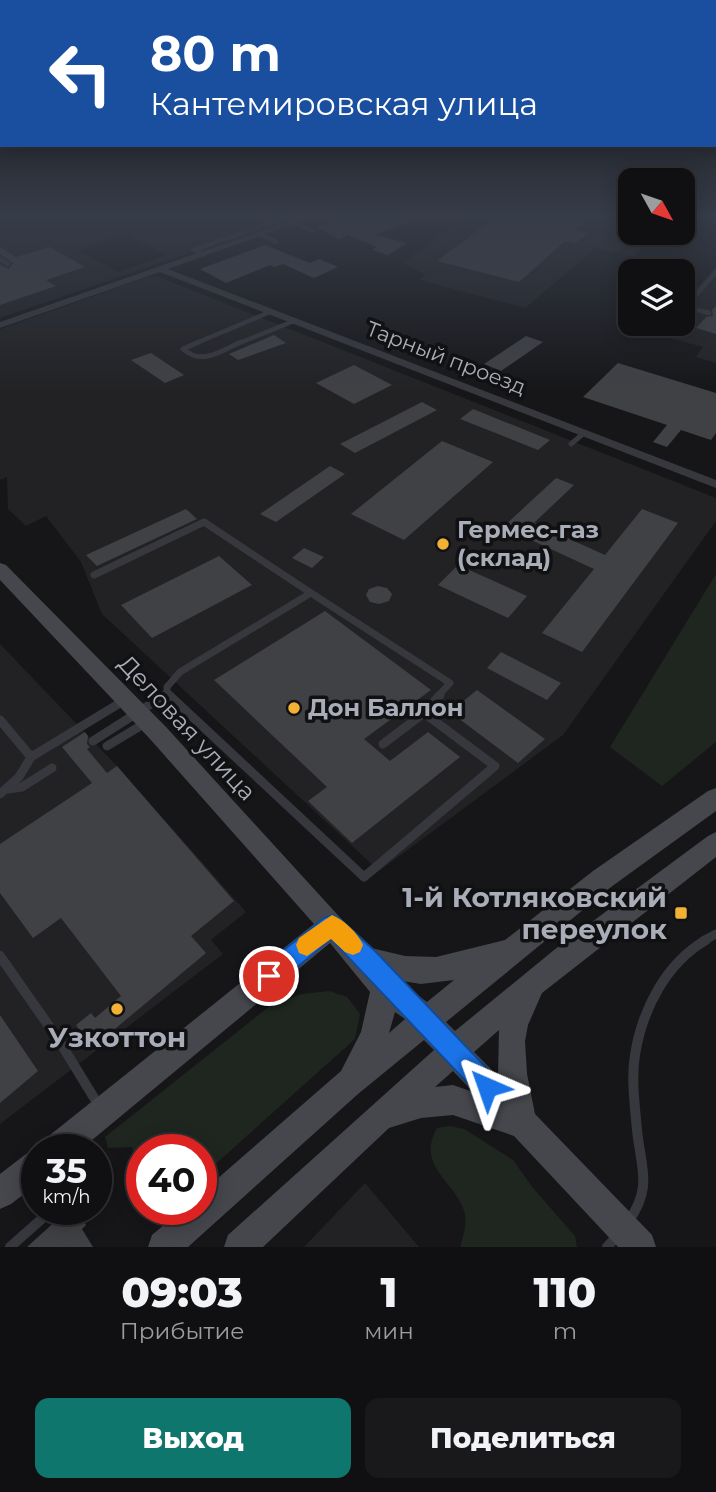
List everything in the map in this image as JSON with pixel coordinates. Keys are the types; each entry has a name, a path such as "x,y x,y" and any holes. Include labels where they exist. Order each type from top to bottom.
{"street":[{"path":"0,325 140,276"},
{"name":"Тарный проезд","path":"179,276 716,484"},
{"name":"Деловая улица","path":"0,569 137,711 332,925"},
{"path":"164,1247 421,1016 519,946 602,879 716,798"},
{"path":"240,1247 379,1116 454,1051 544,975 716,843"},
{"path":"332,925 523,1125 623,1241"},
{"path":"332,925 384,988 421,1016"},
{"path":"80,1134 332,925"},
{"path":"368,960 399,970 428,972 467,965 519,946"},
{"path":"523,1125 509,1063 512,1031 519,1007 544,975"},
{"path":"348,1084 374,1039 383,1007 384,988"},
{"path":"379,1116 421,1104 453,1100 523,1125"},
{"path":"0,1194 21,1178"}],"lane":[{"path":"709,313 697,310 689,303 712,276"},
{"path":"270,312 183,349 192,357 203,358 294,321"},
{"path":"571,444 584,433"},
{"path":"94,575 204,522 450,683 424,712 383,744"},
{"path":"311,593 180,672 167,687 167,693 364,877 495,766 424,712"},
{"path":"93,741 167,693"},
{"path":"107,746 137,711"},
{"path":"4,791 32,757 137,711"},
{"path":"0,720 32,757"},
{"path":"4,791 22,787 52,768"},
{"path":"623,1241 644,1202 646,1182 638,1136 635,1057 649,1005 671,969 700,942 716,934"},
{"path":"0,956 58,1039 93,1125"},
{"path":"10,1247 35,1225"}],"shaded area":[{"path":"0,276 122,276 0,318"},
{"path":"424,276 563,276 525,308 419,280"},
{"path":"707,276 716,276 716,363 696,357 703,347 662,336 695,336 695,291"},
{"path":"148,277 159,277 716,498 716,521 563,735 379,871 102,614 81,562 46,516 26,526 8,509 7,477 0,480 0,329"},
{"path":"716,574 716,742 662,786 610,747"},
{"path":"0,644 117,766 246,912 211,940 223,954 0,1124"},
{"path":"329,991 347,997 360,1014 355,1039 217,1163 217,1134 126,1134 126,1147 112,1148 112,1134 109,1134 271,1005 302,994"},
{"path":"450,1126 464,1129 513,1160 533,1188 575,1236 577,1247 460,1247 465,1214 461,1202 440,1174 431,1154 437,1128"},
{"path":"365,1183 419,1247 304,1247"}],"building":[{"path":"0,276 57,276 46,280 56,286 0,305"},
{"path":"213,276 243,276 226,283"},
{"path":"496,276 526,276 519,282"},
{"path":"716,306 716,334 696,328 706,317 713,316 712,310"},
{"path":"274,335 286,343 238,360 229,354"},
{"path":"526,336 543,342 501,371 484,364"},
{"path":"151,353 184,375 165,383 131,360"},
{"path":"618,363 716,393 716,433 711,440 681,430 667,447 653,442 667,425 583,397"},
{"path":"354,365 392,385 354,404 316,383"},
{"path":"422,402 437,410 355,453 340,444"},
{"path":"473,409 550,440 538,450 460,419"},
{"path":"442,441 493,462 404,540 351,514"},
{"path":"330,466 345,474 276,522 260,514"},
{"path":"556,478 574,485 534,523 605,555 642,509 678,523 582,652 542,633 594,569 503,527"},
{"path":"186,509 197,519 97,566 86,555"},
{"path":"304,548 324,557 312,568 292,558"},
{"path":"219,556 252,585 152,638 121,605"},
{"path":"458,565 527,596 508,618 438,585"},
{"path":"378,586 387,588 392,594 389,601 379,604 370,602 366,595 369,589"},
{"path":"325,611 431,690 364,739 390,761 428,732 460,757 352,843 308,801 327,787 214,680"},
{"path":"501,652 561,683 547,700 487,668"},
{"path":"477,690 545,739 518,763 450,712"},
{"path":"85,732 90,747 87,749 107,773 117,766 234,901 191,936 206,953 92,1048 76,1025 91,1013 95,1018 121,996 61,918 33,938 0,893 0,844 92,783 62,747"},
{"path":"0,1015 38,1071 0,1103"},
{"path":"51,1225 86,1225 82,1229 93,1247 27,1247"}],"slow traffic":[{"path":"307,945 332,925 353,945"}],"place":[{"name":"Гермес-газ (склад)","path":"443,544"},
{"name":"Дон Баллон","path":"294,708"},
{"name":"1-й Котляковский переулок","path":"681,913"},
{"name":"Узкоттон","path":"117,1009"}],"route":[{"path":"269,976 332,925 487,1087"}]}
